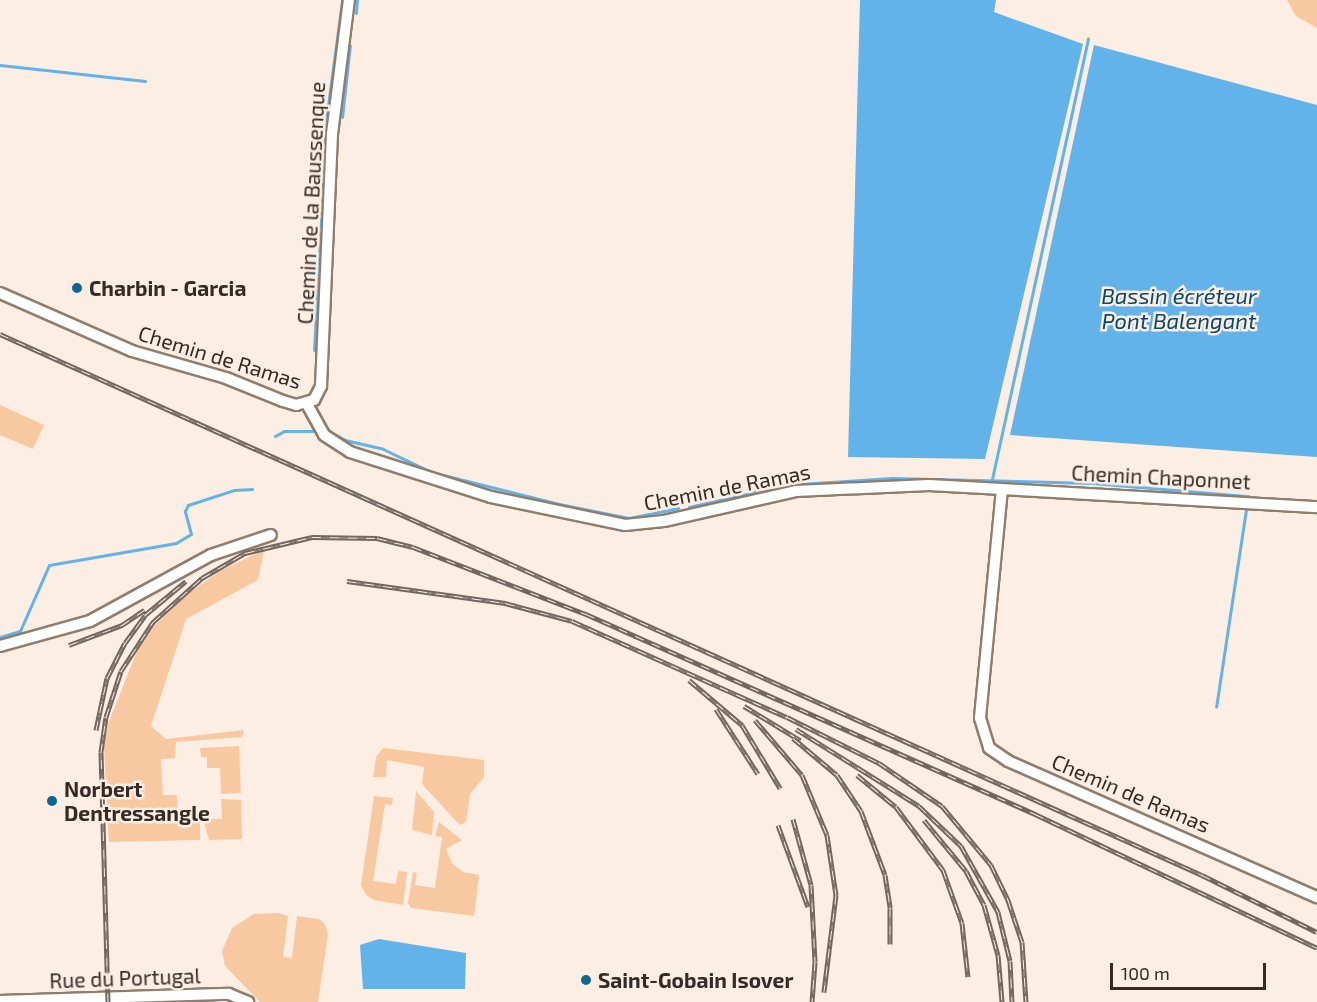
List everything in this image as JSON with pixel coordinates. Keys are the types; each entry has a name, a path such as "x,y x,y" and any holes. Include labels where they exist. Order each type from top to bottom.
{"street":[{"name":"Chemin de la Baussenque","path":"307,404 318,395 321,386 333,125 349,0"},
{"name":"Chemin de Ramas","path":"0,292 132,351 226,378 283,401 307,404 324,435 350,452 491,497 625,525 664,521 796,491 929,485 1002,489 980,718 989,748 1008,761 1317,897"},
{"name":"Chemin Chaponnet","path":"1002,489 1317,507"},
{"path":"0,646 90,621 211,555 271,535"},
{"name":"Rue du Portugal","path":"0,1001 229,994 248,1002"}],"shaded area":[{"path":"1287,0 1317,0 1317,28 1296,16"},
{"path":"0,405 44,425 33,449 0,435"},
{"path":"264,550 258,580 186,619 151,726 166,739 244,730 242,737 176,742 175,758 161,759 163,795 177,795 178,820 200,819 200,840 109,842 104,748 108,724 137,651 154,626 182,598 220,571"},
{"path":"239,746 241,793 221,794 220,768 207,768 207,757 201,757 200,748"},
{"path":"383,748 484,760 484,777 470,794 466,822 460,825 422,784 424,767 387,760 386,777 373,777 376,757"},
{"path":"416,791 434,812 432,835 412,830"},
{"path":"374,796 393,798 392,805 385,804 373,881 396,884 398,871 407,872 403,905 374,900 366,895 361,885"},
{"path":"221,799 241,800 242,839 209,840 203,819 222,819"},
{"path":"439,822 462,840 446,849 452,863 463,872 479,875 474,916 411,908 408,903 413,872 417,873 415,885 435,888 442,837 435,836"},
{"path":"278,913 288,916 283,957 292,958 297,916 319,919 325,924 328,934 318,1002 260,1002 225,966 222,951 232,928 254,914"}],"water":[{"path":"860,0 996,0 994,12 1083,44 985,459 848,457"},
{"name":"Bassin écréteur Pont Balengant","path":"1094,45 1317,105 1317,457 1010,435"},
{"path":"379,939 466,953 465,989 363,989 360,945"}],"waterway":[{"path":"314,350 327,113 342,0"},
{"path":"356,13 357,0"},
{"path":"992,479 1088,38"},
{"path":"342,117 350,45"},
{"path":"0,65 145,81"},
{"path":"275,436 284,431 313,431"},
{"path":"328,431 345,440 383,449 431,472 559,504 629,518 678,508"},
{"path":"689,507 785,485 892,478 1092,483 1248,496 1216,707"},
{"path":"0,637 20,631 49,565 176,543 191,534 185,511 188,505 234,490 252,489"}],"railway":[{"path":"0,334 1202,875 1317,932"},
{"path":"108,1002 101,752 106,717 121,671 153,622 202,578 245,553 312,537 377,538 413,547 586,614 1035,814 1317,948"},
{"path":"96,730 107,678 125,643 145,615 186,581"},
{"path":"347,581 505,603 572,621 787,717 879,763 942,806 991,865 1008,900 1022,942 1026,1002"},
{"path":"69,645 122,625 144,610"},
{"path":"689,680 742,725 780,788"},
{"path":"744,706 800,740"},
{"path":"716,709 758,774"},
{"path":"755,720 802,775 827,835 836,895 824,992"},
{"path":"796,729 919,806 961,846 998,912 1010,961 1012,1002"},
{"path":"793,738 837,775 861,811 885,875 890,908 890,944"},
{"path":"857,775 896,807 943,870 962,923 968,977"},
{"path":"793,819 811,885 815,962 812,1002"},
{"path":"924,820 966,871 984,905 998,955 1002,1002"},
{"path":"778,825 808,907"}],"place":[{"name":"Charbin - Garcia","path":"77,288"},
{"name":"Norbert Dentressangle","path":"52,801"},
{"name":"Saint-Gobain Isover","path":"586,980"}]}
